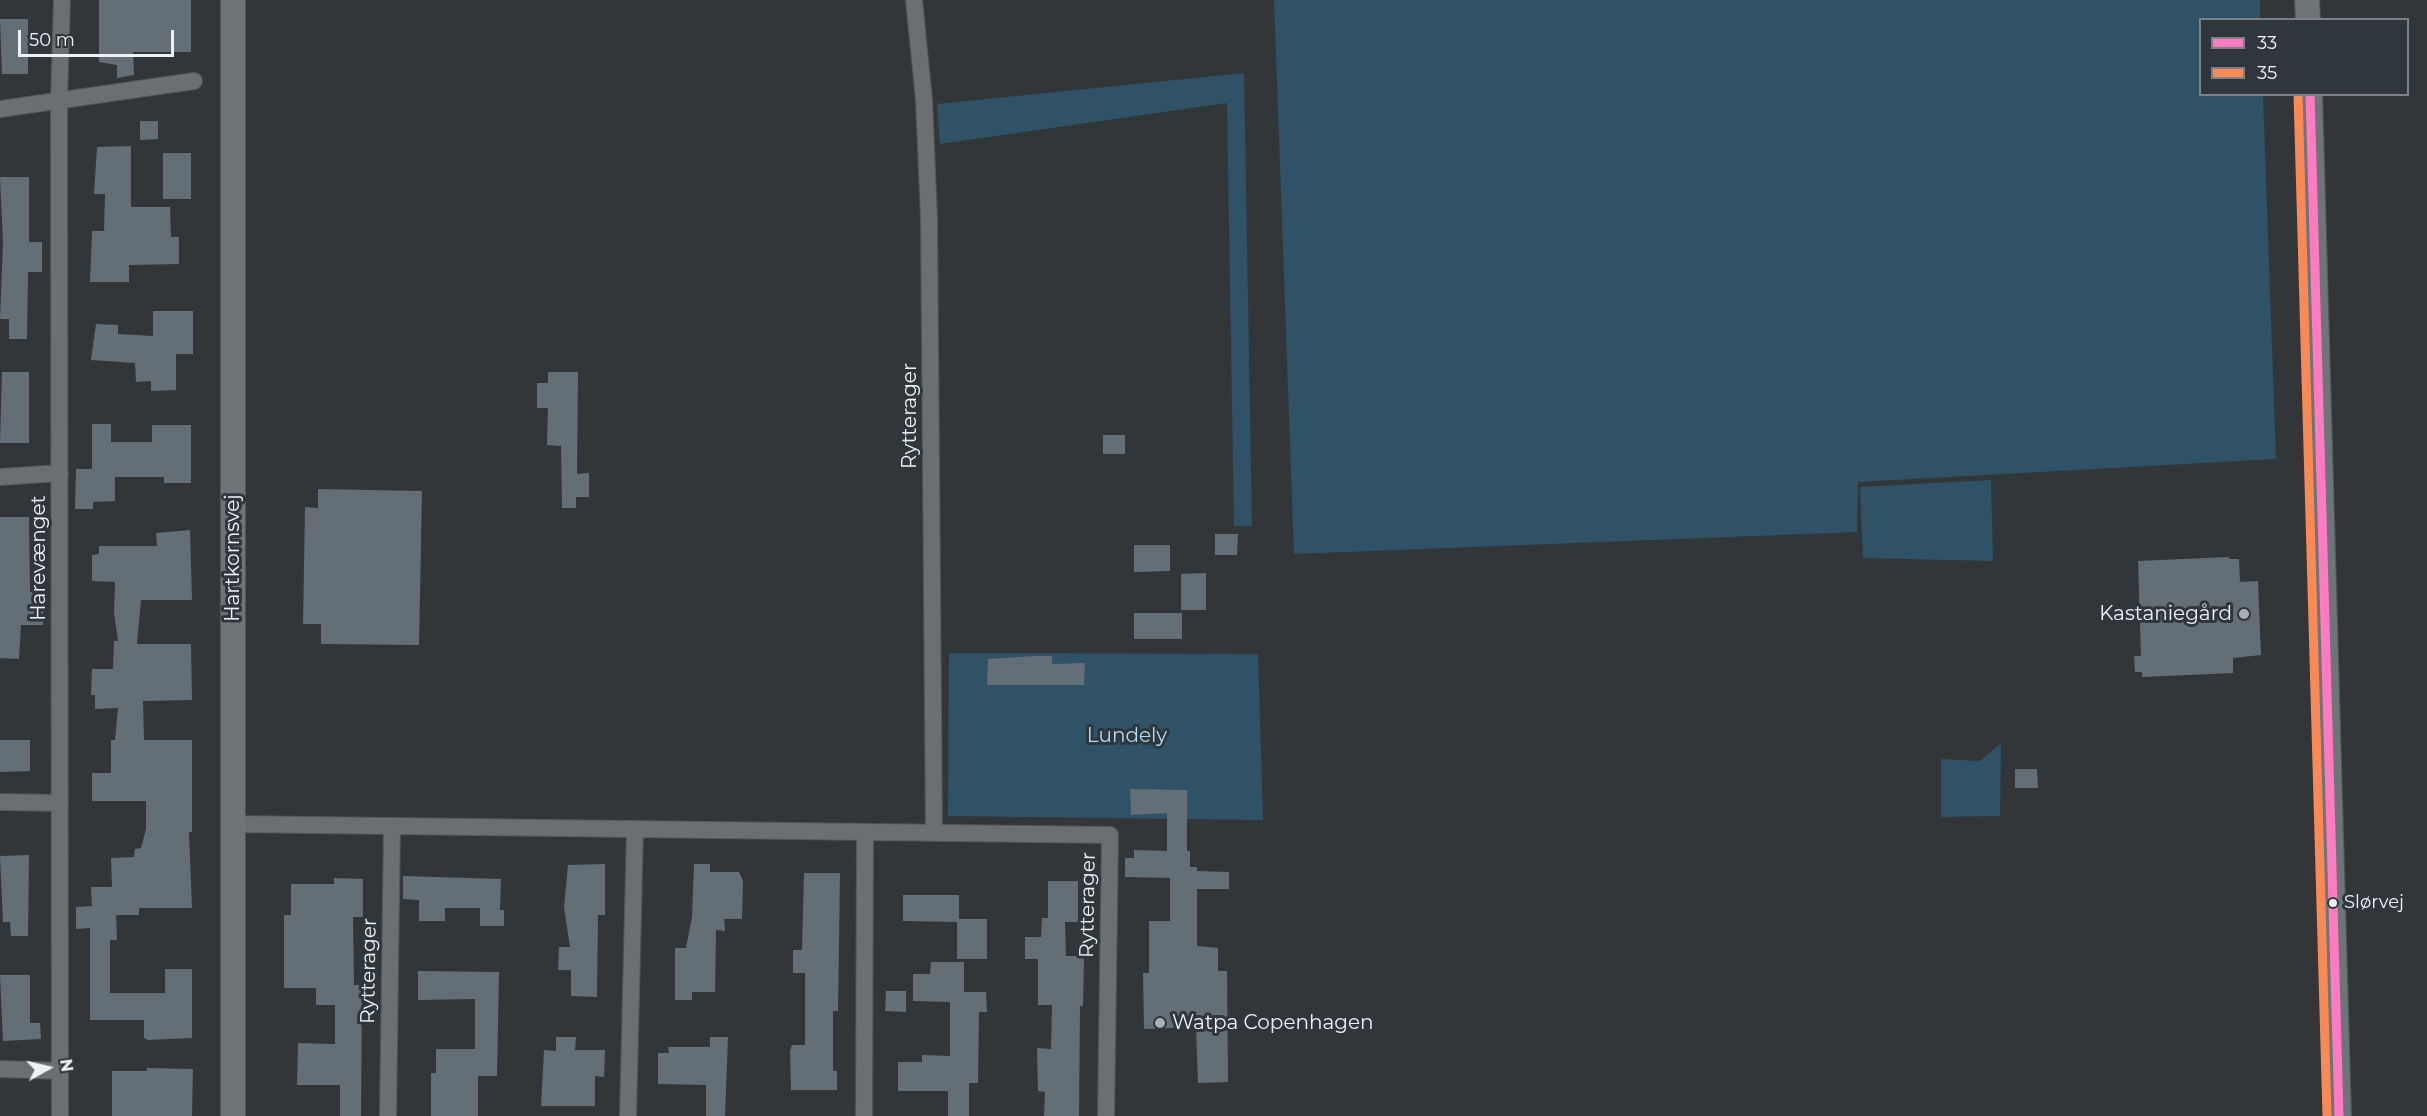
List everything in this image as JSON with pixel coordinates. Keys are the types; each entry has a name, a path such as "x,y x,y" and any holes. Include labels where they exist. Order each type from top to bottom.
{"street":[{"name":"Harevænget","path":"60,1116 59,100 62,0"},
{"name":"Hartkornsvej","path":"233,0 233,1116"},
{"name":"Rytterager","path":"914,0 924,100 929,218 933,833"},
{"path":"2307,0 2308,18"},
{"path":"0,109 194,81"},
{"path":"2310,96 2338,1116"},
{"path":"0,477 60,473"},
{"path":"0,802 60,803"},
{"name":"Rytterager","path":"233,824 1110,835 1106,1116"},
{"name":"Rytterager","path":"388,1116 392,826"},
{"path":"628,1116 635,829"},
{"path":"864,1116 865,832"},
{"path":"0,1069 60,1071"}],"green space":[{"path":"1274,0 2260,0 2260,18 2199,18 2199,96 2263,96 2276,459 1858,482 1857,532 1294,554"},
{"path":"1244,73 1252,526 1234,526 1227,103 940,144 937,104"},
{"path":"1991,480 1993,561 1863,558 1860,487"},
{"name":"Lundely","path":"949,653 1258,654 1263,820 948,816"},
{"path":"2001,743 2000,816 1941,817 1941,759 1980,761"}],"building":[{"path":"99,0 191,0 191,52 133,52 134,75 117,78 117,65 99,62"},
{"path":"0,19 28,19 28,74 2,74"},
{"path":"140,121 158,121 158,139 140,140"},
{"path":"131,146 131,207 170,207 171,237 179,237 179,264 129,265 129,282 90,282 92,231 104,231 105,194 94,194 97,147"},
{"path":"163,153 191,153 191,199 163,199"},
{"path":"0,177 29,177 29,242 42,242 42,272 28,272 27,339 9,339 9,319 0,319 3,243"},
{"path":"153,311 193,311 193,354 176,354 176,390 151,391 151,381 136,382 135,363 91,360 96,324 118,325 118,334 153,336"},
{"path":"2,372 29,372 29,443 0,443"},
{"path":"548,372 578,372 577,474 589,473 589,497 576,497 576,508 562,508 561,446 547,445 548,408 537,408 537,383 548,383"},
{"path":"92,424 111,424 111,442 152,442 152,425 191,425 191,483 164,483 164,477 115,477 115,501 93,502 93,509 75,509 76,469 92,469"},
{"path":"1103,435 1125,435 1125,454 1103,454"},
{"path":"318,489 422,491 419,645 321,644 321,624 303,624 305,507 318,508"},
{"path":"0,517 29,517 30,592 43,592 43,625 21,625 19,659 0,658"},
{"path":"190,530 192,600 141,600 137,644 191,644 192,700 143,701 144,740 192,740 192,832 189,832 192,908 139,908 139,915 116,915 117,940 110,940 110,993 165,993 165,969 192,969 192,1038 148,1040 144,1038 144,1020 90,1020 90,928 76,929 76,907 92,906 91,887 112,887 111,858 134,857 135,849 141,848 146,829 146,801 92,801 92,773 111,773 111,740 115,740 118,708 95,709 95,695 91,695 92,669 113,669 114,641 118,641 114,612 115,582 92,581 92,555 99,554 99,546 157,546 156,533"},
{"path":"1215,534 1238,534 1237,555 1215,555"},
{"path":"1134,545 1170,545 1170,571 1134,572"},
{"path":"2229,557 2229,559 2239,559 2240,582 2258,581 2261,655 2233,658 2233,673 2142,677 2142,672 2135,672 2134,656 2141,656 2138,561"},
{"path":"1206,573 1206,610 1181,610 1181,574"},
{"path":"1134,613 1182,613 1182,639 1134,639"},
{"path":"1052,656 1052,664 1085,663 1084,685 987,685 988,659"},
{"path":"0,740 30,740 30,771 0,772"},
{"path":"2015,769 2037,769 2038,788 2015,788"},
{"path":"1130,789 1187,790 1187,851 1190,851 1190,867 1197,867 1197,871 1229,872 1229,889 1197,889 1197,946 1218,948 1218,971 1227,971 1228,1082 1198,1083 1196,1027 1144,1029 1143,973 1149,973 1149,921 1170,921 1170,878 1125,877 1125,858 1134,858 1134,850 1167,851 1167,813 1131,815"},
{"path":"29,855 28,936 11,936 10,922 3,922 0,856"},
{"path":"605,864 605,915 598,915 597,997 571,996 571,970 558,970 559,947 570,947 564,907 568,865"},
{"path":"694,864 710,864 710,872 739,872 743,881 742,919 724,919 725,931 716,930 715,992 692,992 692,1000 675,1000 675,948 686,948 692,917"},
{"path":"804,873 840,873 838,1011 833,1011 833,1071 837,1071 837,1090 791,1090 790,1051 792,1045 805,1045 805,973 793,973 793,950 802,950"},
{"path":"403,876 501,879 500,910 504,910 504,926 480,926 480,908 445,908 445,921 419,921 419,900 403,899"},
{"path":"334,878 363,879 363,917 353,917 354,985 362,985 361,1116 340,1116 340,1085 297,1085 298,1043 335,1044 335,1005 316,1005 316,988 284,988 284,915 291,915 291,884 334,884"},
{"path":"1048,881 1078,881 1078,922 1065,922 1066,956 1084,956 1083,1006 1080,1006 1079,1116 1044,1116 1045,1092 1038,1091 1037,1048 1051,1049 1052,1005 1038,1005 1038,959 1025,959 1025,937 1041,937 1042,918 1048,918"},
{"path":"903,895 959,895 959,919 987,919 987,959 957,959 957,922 903,921"},
{"path":"931,962 964,962 964,992 986,992 987,1012 979,1012 978,1083 969,1083 969,1116 948,1116 948,1091 898,1091 898,1062 922,1062 922,1055 950,1056 950,1002 913,1001 913,974 930,974"},
{"path":"418,971 499,972 497,1076 478,1076 478,1116 431,1116 431,1073 436,1073 436,1049 475,1049 475,999 418,1000"},
{"path":"0,975 30,975 30,1023 40,1023 41,1039 3,1041"},
{"path":"886,991 906,991 906,1012 885,1011"},
{"path":"556,1037 576,1037 575,1050 605,1050 604,1077 595,1076 595,1106 541,1106 544,1050 556,1051"},
{"path":"710,1037 728,1037 725,1116 706,1116 706,1085 658,1084 658,1053 669,1053 668,1047 710,1047"},
{"path":"147,1068 193,1069 192,1116 112,1116 112,1071 147,1071"}],"transit line":[{"name":"35","path":"2298,96 2327,1116"},
{"name":"33","path":"2310,96 2339,1116"}],"place":[{"name":"Kastaniegård","path":"2244,614"},
{"name":"Slørvej","path":"2333,903"},
{"name":"Watpa Copenhagen","path":"1160,1023"}]}
